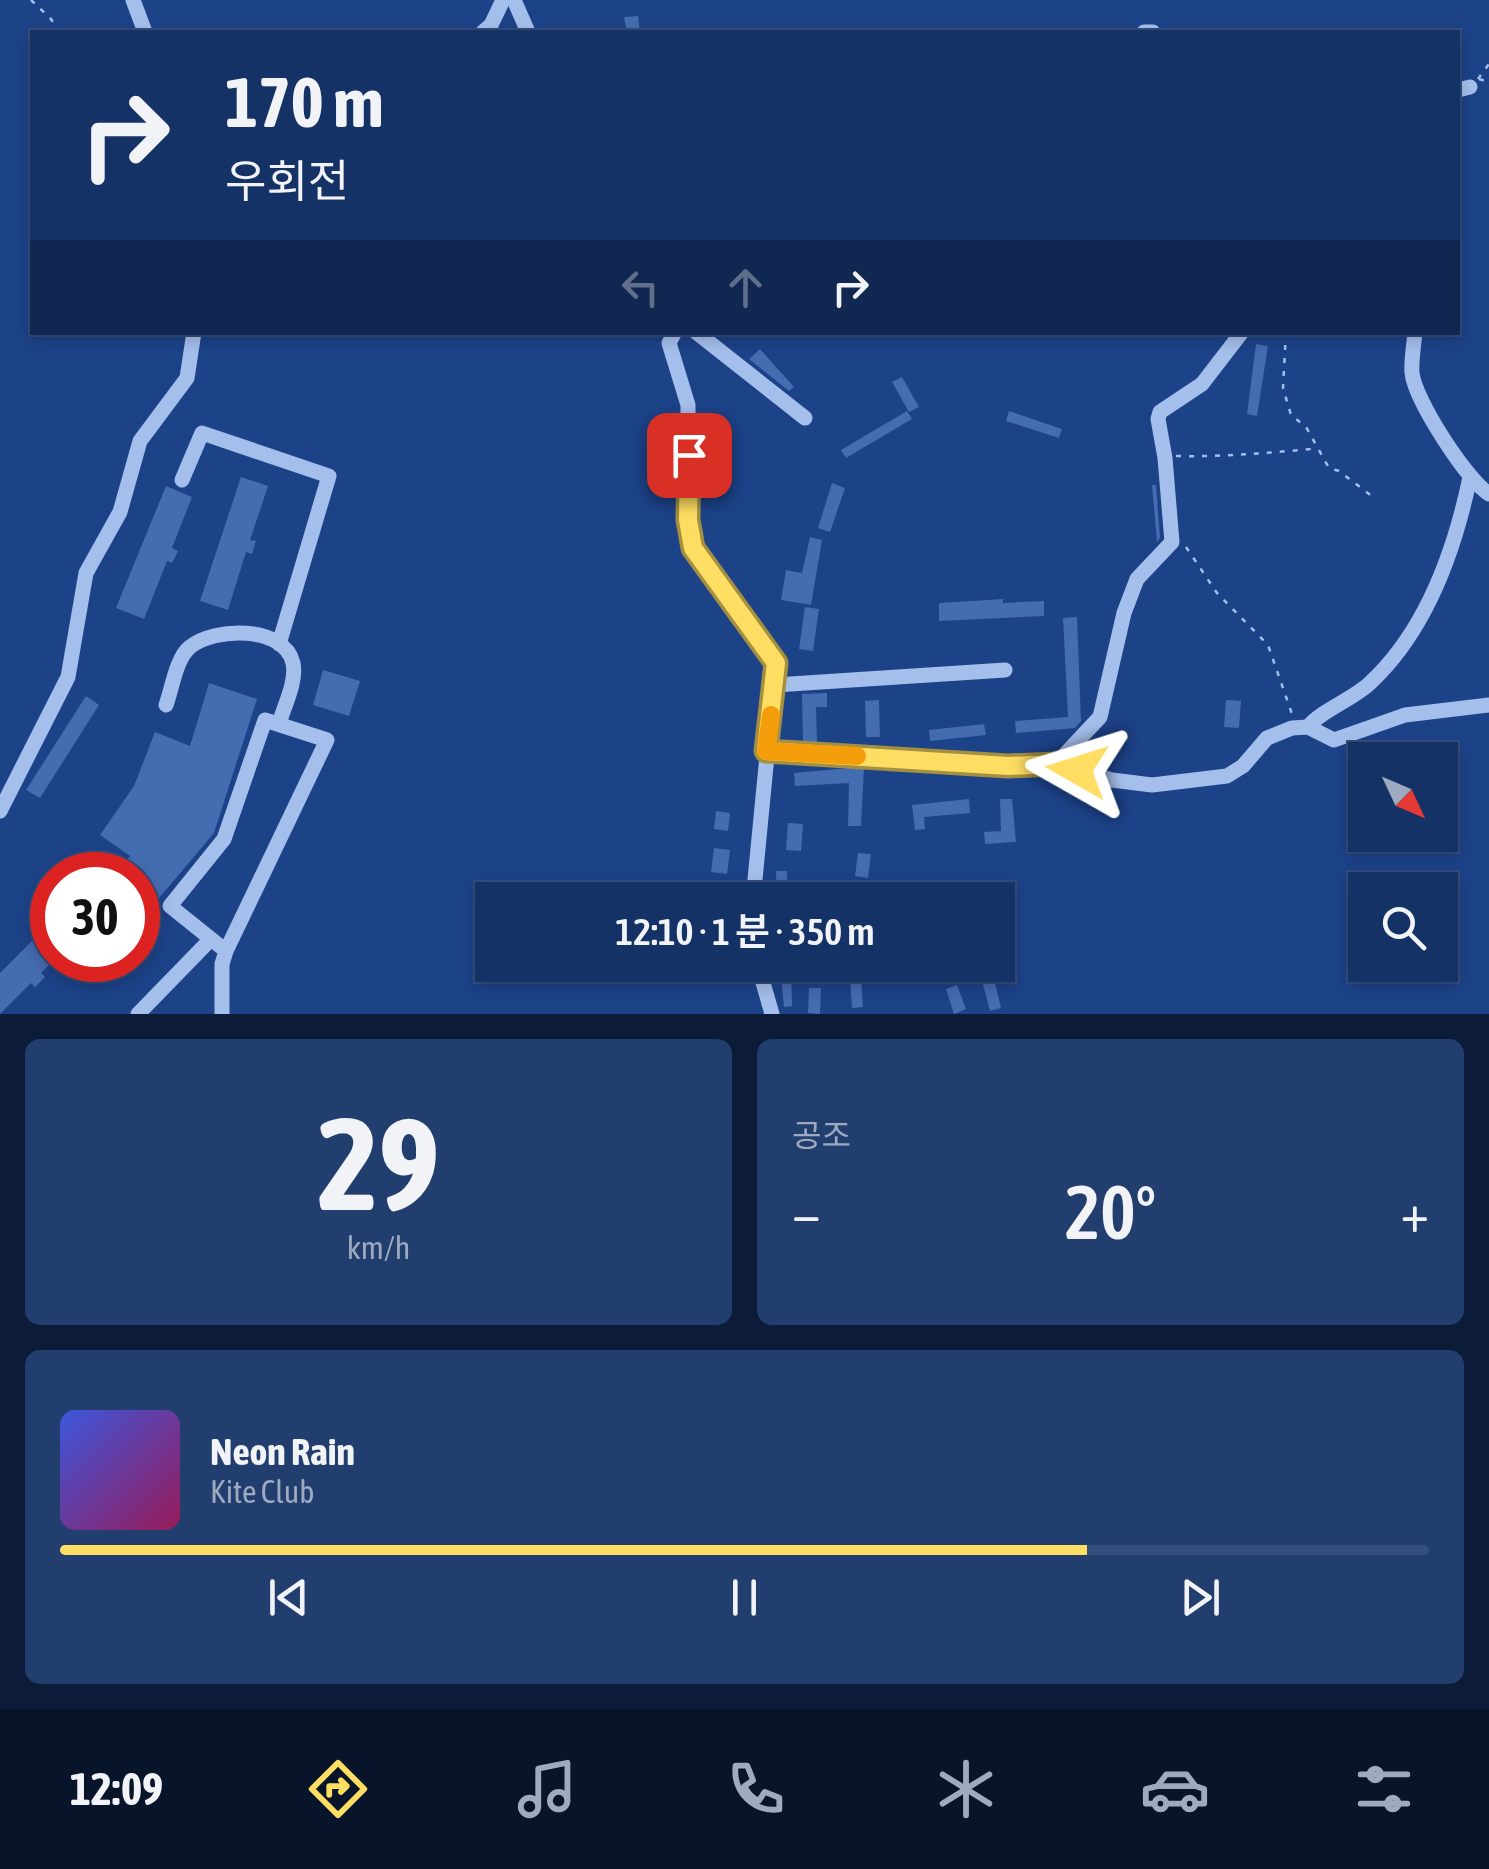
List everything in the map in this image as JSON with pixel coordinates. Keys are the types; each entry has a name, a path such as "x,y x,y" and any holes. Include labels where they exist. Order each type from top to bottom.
{"street":[{"path":"133,0 144,30"},
{"path":"485,30 502,0"},
{"path":"514,0 527,30"},
{"path":"0,811 68,677 86,573 120,512 140,440 181,391 187,378 194,335"},
{"path":"674,335 670,343 688,404 688,520 693,548 776,663 755,882"},
{"path":"700,335 805,418"},
{"path":"1056,764 1100,716 1124,613 1137,579 1172,542 1160,412 1202,384 1240,335"},
{"path":"1415,335 1412,374 1417,389 1442,437 1470,477 1489,494"},
{"path":"182,480 202,433 329,476 280,644"},
{"path":"766,751 1008,766 1056,764 1112,780 1152,785 1227,776 1243,766 1268,738 1305,727 1358,695 1402,646 1444,568 1470,477"},
{"path":"166,706 184,654 192,645 218,636 250,633 270,637 291,657 294,668 279,724"},
{"path":"775,685 1005,670"},
{"path":"1305,727 1334,740 1405,715 1489,705"},
{"path":"222,1014 226,950 327,740 265,720 224,839 170,906 226,950"},
{"path":"138,1014 211,939"},
{"path":"763,982 772,1014"}],"path":[{"path":"31,0 58,30"},
{"path":"1469,85 1489,82"},
{"path":"1286,335 1283,388 1291,415 1306,427 1328,468 1373,496"},
{"path":"1165,458 1216,458 1238,452 1315,448"},
{"path":"1171,530 1196,559 1212,587 1268,646 1291,713 1305,727"}],"building":[{"path":"638,16 640,30 627,30 624,17"},
{"path":"1256,344 1268,346 1257,416 1247,414"},
{"path":"760,349 794,387 789,391 749,359"},
{"path":"902,377 919,407 909,412 892,382"},
{"path":"907,411 912,419 846,458 841,450"},
{"path":"1009,411 1062,429 1059,438 1006,421"},
{"path":"241,477 268,486 250,540 256,541 252,554 246,552 228,610 200,601"},
{"path":"832,483 845,488 830,532 818,528"},
{"path":"1152,485 1156,485 1160,538 1157,542"},
{"path":"166,486 192,497 172,548 178,551 172,563 167,561 144,619 116,608"},
{"path":"810,537 822,540 811,605 781,600 786,570 802,573"},
{"path":"1003,599 1003,603 1044,601 1044,616 939,621 939,603"},
{"path":"805,607 819,609 813,651 799,649"},
{"path":"1077,617 1081,721 1075,728 1016,733 1015,721 1068,717 1063,618"},
{"path":"323,670 360,681 349,716 313,705"},
{"path":"209,683 257,699 214,833 160,897 160,852 124,852 100,835 134,786 155,732 190,746"},
{"path":"827,693 827,707 816,707 817,743 803,742 802,694"},
{"path":"86,696 99,705 40,798 26,790"},
{"path":"879,700 880,737 866,737 865,701"},
{"path":"1226,700 1241,701 1239,728 1224,727"},
{"path":"984,724 986,735 930,741 929,730"},
{"path":"864,768 861,826 848,826 849,783 795,786 794,773"},
{"path":"969,799 970,813 924,817 925,829 915,830 912,805"},
{"path":"1000,799 1012,799 1016,842 985,844 984,832 1001,831"},
{"path":"716,811 730,813 728,831 714,829"},
{"path":"788,823 803,824 801,851 786,850"},
{"path":"714,848 730,850 727,874 711,872"},
{"path":"858,853 871,854 868,878 855,876"},
{"path":"776,871 787,871 787,882 776,882"},
{"path":"30,943 30,982 40,982 35,987 31,983 0,1014 0,973"},
{"path":"782,982 791,982 792,1006 784,1007"},
{"path":"850,982 861,982 863,1007 852,1008"},
{"path":"982,982 995,982 1001,1008 990,1011"},
{"path":"957,985 966,1009 954,1014 946,989"},
{"path":"809,988 821,988 820,1014 808,1013"}],"slow traffic":[{"path":"771,715 766,751 857,756"}],"route":[{"path":"689,455 688,520 693,548 776,663 766,751 1008,766 1056,764 1077,770"}]}
